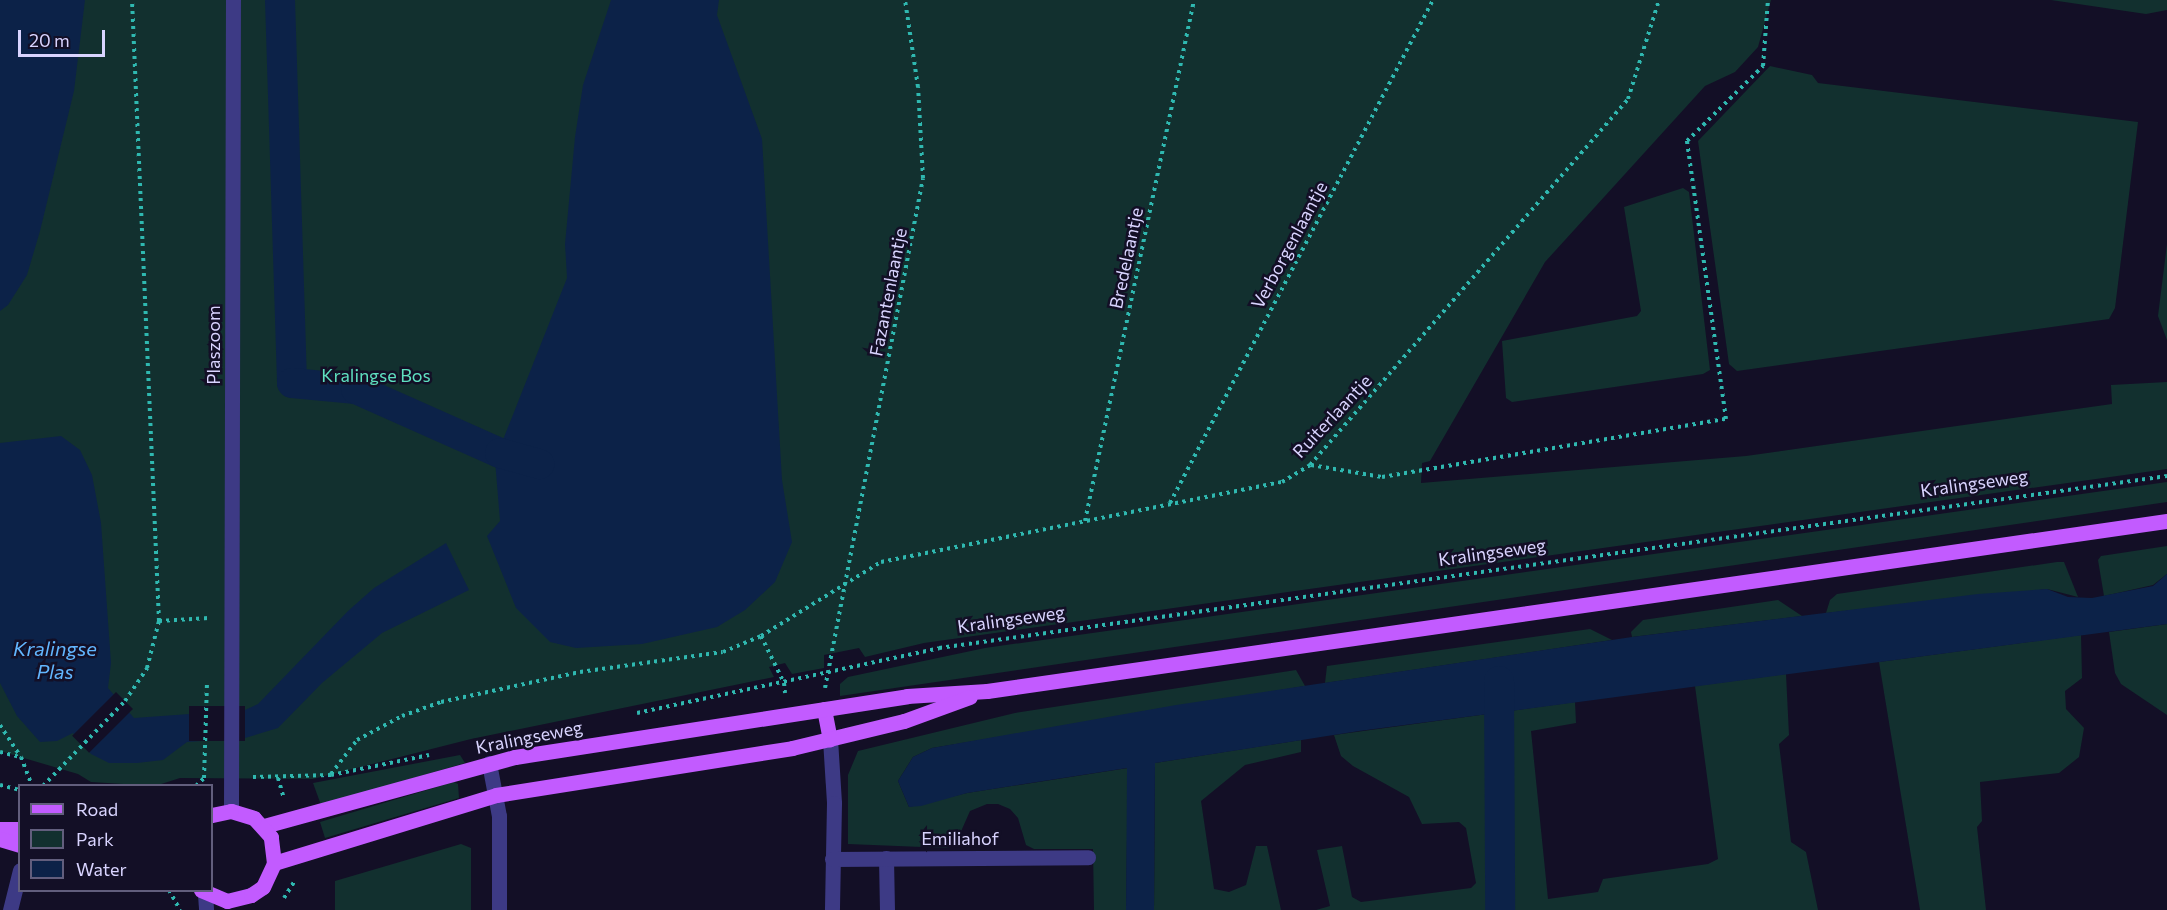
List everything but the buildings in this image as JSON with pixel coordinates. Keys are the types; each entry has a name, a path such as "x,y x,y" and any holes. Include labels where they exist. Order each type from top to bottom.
{"main road":[{"name":"Kralingseweg","path":"264,826 489,762 907,696 987,691 2167,521"},
{"name":"Kralingseweg","path":"274,863 496,795 830,739 904,721 987,691"},
{"path":"824,709 830,739"},
{"path":"203,892 238,905 263,887 274,863 271,837 264,826 254,818 231,811 213,815"},
{"path":"0,829 18,829"},
{"path":"0,838 18,844"}],"street":[{"name":"Plaszoom","path":"231,811 233,0"},
{"path":"830,739 832,910"},
{"path":"489,762 496,795 499,910"},
{"name":"Emiliahof","path":"832,859 1088,857"},
{"path":"886,858 887,910"},
{"path":"10,910 18,878"},
{"path":"203,892 206,910"}],"path":[{"path":"45,784 125,701 147,668 159,621 132,0"},
{"name":"Fazantenlaantje","path":"825,675 923,178 918,87 905,0"},
{"name":"Bredelaantje","path":"1085,522 1194,0"},
{"name":"Verborgenlaantje","path":"1170,503 1433,0"},
{"name":"Ruiterlaantje","path":"279,778 331,775 357,740 402,716 441,702 580,672 723,651 761,636 880,562 1282,482 1310,465 1628,99 1659,0"},
{"path":"1310,465 1382,477 1726,419 1687,141 1763,66 1768,0"},
{"name":"Kralingseweg","path":"825,675 939,648 2167,477"},
{"path":"159,621 209,618"},
{"path":"198,784 204,778 206,694"},
{"path":"0,725 21,757 31,784"},
{"path":"0,752 21,757"},
{"path":"0,785 18,790"},
{"path":"170,892 180,910"}],"green space":[{"name":"Kralingse Bos","path":"0,0 1771,0 1758,47 1735,72 1705,86 1545,262 1430,461 1422,463 1421,483 1746,456 2112,404 2111,385 2167,382 2167,469 924,643 865,657 859,648 824,655 824,668 792,674 785,663 769,667 774,677 471,739 313,779 180,778 161,784 91,782 78,774 0,751"},
{"path":"2051,0 2167,0 2167,10 2146,14"},
{"path":"1770,66 1812,75 1818,83 2138,122 2115,308 2109,319 1737,371 1729,364 1698,141"},
{"path":"1683,188 1689,192 1710,370 1703,374 1512,402 1506,398 1502,341 1637,316 1641,311 1624,207"},
{"path":"2167,244 2167,340 2158,316"},
{"path":"2167,482 2167,502 840,696 840,684 848,677 985,648"},
{"path":"2167,546 2167,574 2153,585 2104,596 2098,560 2101,556"},
{"path":"2064,562 2078,597 2047,589 1826,613 1830,600 1837,594"},
{"path":"1778,600 1802,616 1632,637 1631,632 1643,620"},
{"path":"2167,624 2167,715 2121,684 2115,673 2109,632"},
{"path":"1590,629 1612,640 1325,683 1327,666"},
{"path":"2081,635 2082,678 2065,691 2066,709 2084,728 2079,757 2059,773 1980,782 1982,821 1977,827 1986,910 1920,910 1879,662"},
{"path":"1296,670 1305,686 932,748 913,757 898,781 909,807 967,793 1128,768 1126,910 1094,910 1093,849 1034,849 1026,845 1018,818 1010,809 998,804 987,804 970,811 955,845 947,848 848,844 848,775 858,751 1015,713"},
{"path":"1786,674 1789,735 1779,744 1791,842 1806,852 1818,910 1316,910 1330,906 1317,850 1342,846 1352,897 1361,902 1471,888 1476,883 1466,828 1459,822 1422,824 1409,797 1353,766 1341,756 1334,735 1575,702 1576,723 1531,731 1548,899 1598,892 1603,879 1708,864 1718,859 1695,686"},
{"path":"1301,740 1301,752 1245,765 1201,801 1214,889 1229,892 1246,885 1256,846 1267,846 1281,910 1154,910 1155,763"},
{"path":"460,755 465,763 321,805 313,783"},
{"path":"454,782 458,784 459,798 325,838 320,822"},
{"path":"461,844 471,848 471,910 335,910 335,881"}],"water":[{"path":"0,0 85,0 74,91 40,231 27,275 8,305 0,311"},
{"path":"611,0 719,0 717,15 762,139 782,480 792,542 775,582 745,610 717,627 642,644 576,648 550,642 516,608 487,536 500,521 495,460 567,278 565,244 575,137 583,85"},
{"name":"Kralingse Plas","path":"61,436 80,450 92,475 101,523 111,663 108,688 134,718 245,710 258,704 348,611 374,588 446,543 469,590 382,633 322,683 278,728 245,738 187,742 163,760 137,763 109,763 91,754 73,733 57,741 40,742 17,716 0,683 0,443"},
{"path":"2167,574 2167,624 1359,731 1155,763 1154,910 1126,910 1127,768 967,793 921,806 909,807 898,781 913,757 932,748 1176,705 1632,637 1978,594 2047,589 2068,597 2092,598 2153,586"}],"pier":[{"path":"116,692 133,709 89,753 72,736"},
{"path":"189,706 245,706 245,741 189,741"}],"waterway":[{"path":"280,0 292,383 356,389 500,453 539,464"},
{"path":"1499,681 1500,910"}]}
